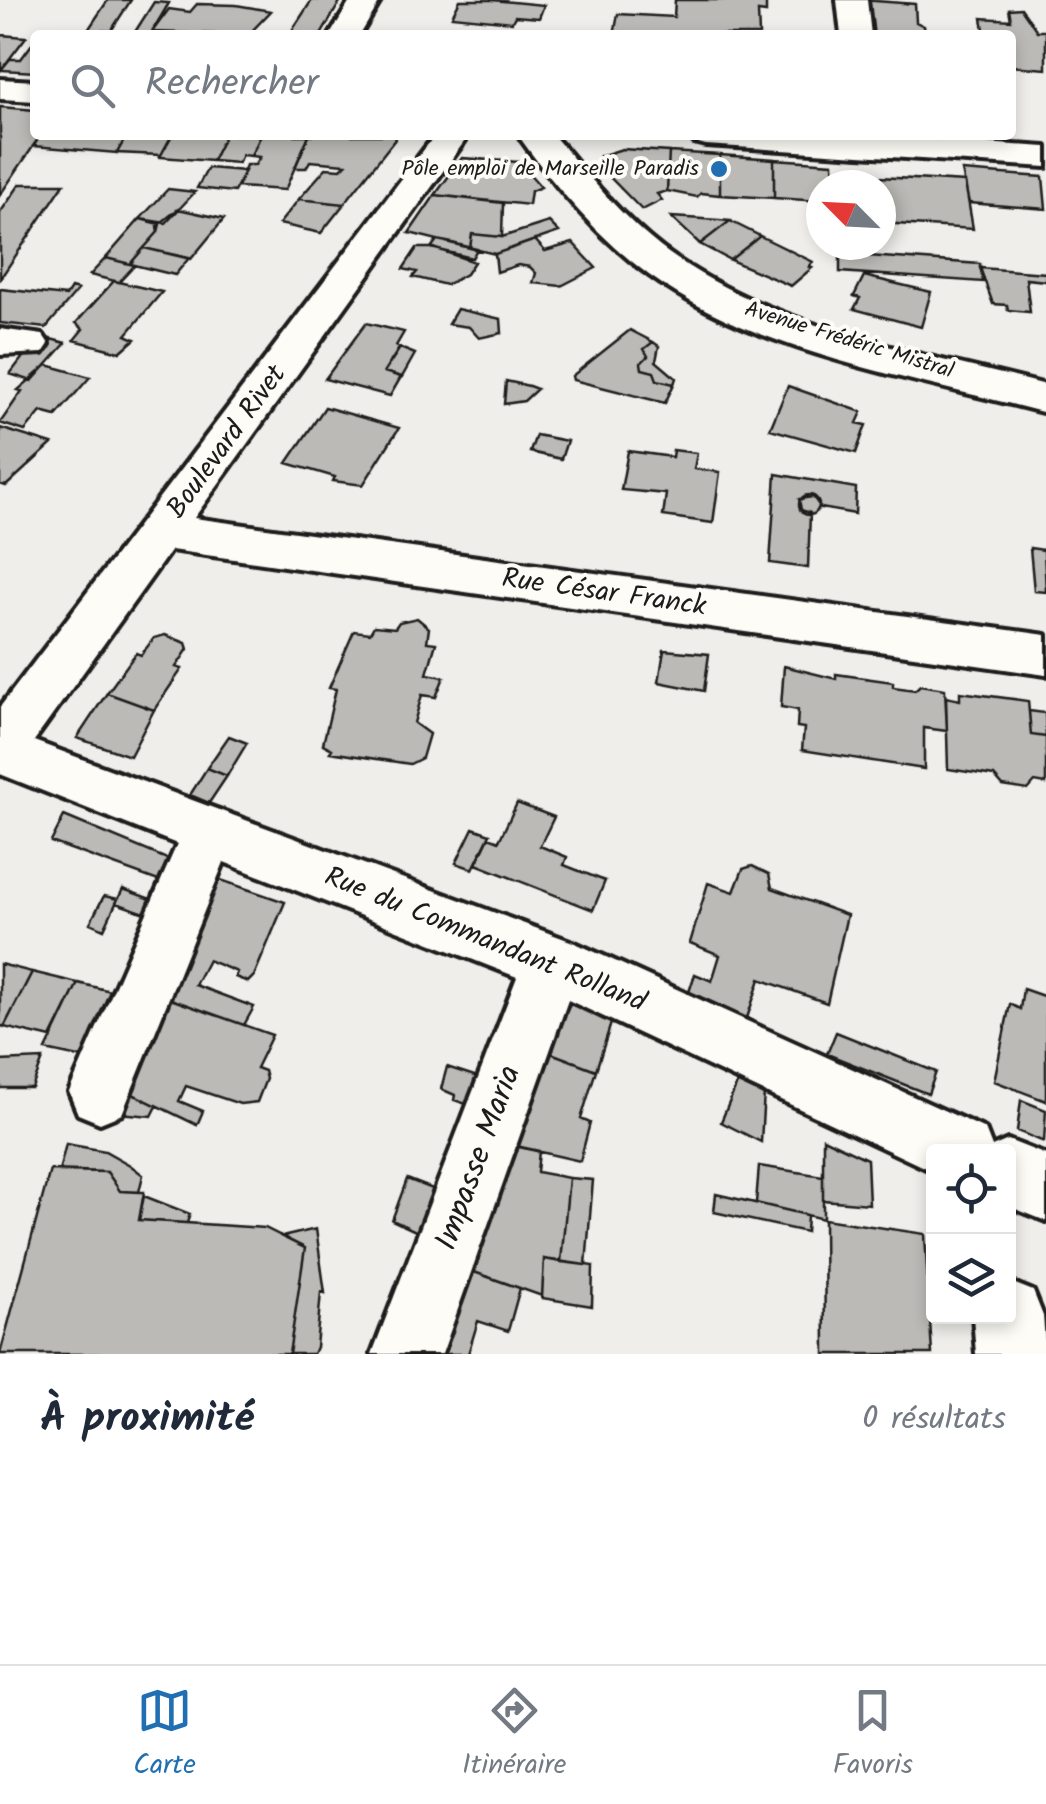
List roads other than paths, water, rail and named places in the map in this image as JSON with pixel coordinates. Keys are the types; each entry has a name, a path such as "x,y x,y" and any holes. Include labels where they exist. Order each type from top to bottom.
{"street":[{"path":"348,30 366,0"},
{"path":"852,0 855,30"},
{"path":"0,89 30,92"},
{"name":"Boulevard Rivet","path":"0,749 448,140"},
{"name":"Avenue Frédéric Mistral","path":"539,140 624,236 666,269 722,302 789,327 1046,400"},
{"path":"866,140 1046,157"},
{"name":"Rue César Franck","path":"162,530 1046,655"},
{"name":"Rue du Commandant Rolland","path":"0,749 552,962 945,1144"},
{"path":"100,1092 210,830"},
{"name":"Impasse Maria","path":"407,1354 552,962"},
{"path":"1016,1176 1046,1188"},
{"path":"1009,1324 1011,1354"}],"place":[{"name":"Pôle emploi de Marseille Paradis","path":"719,169"}]}
